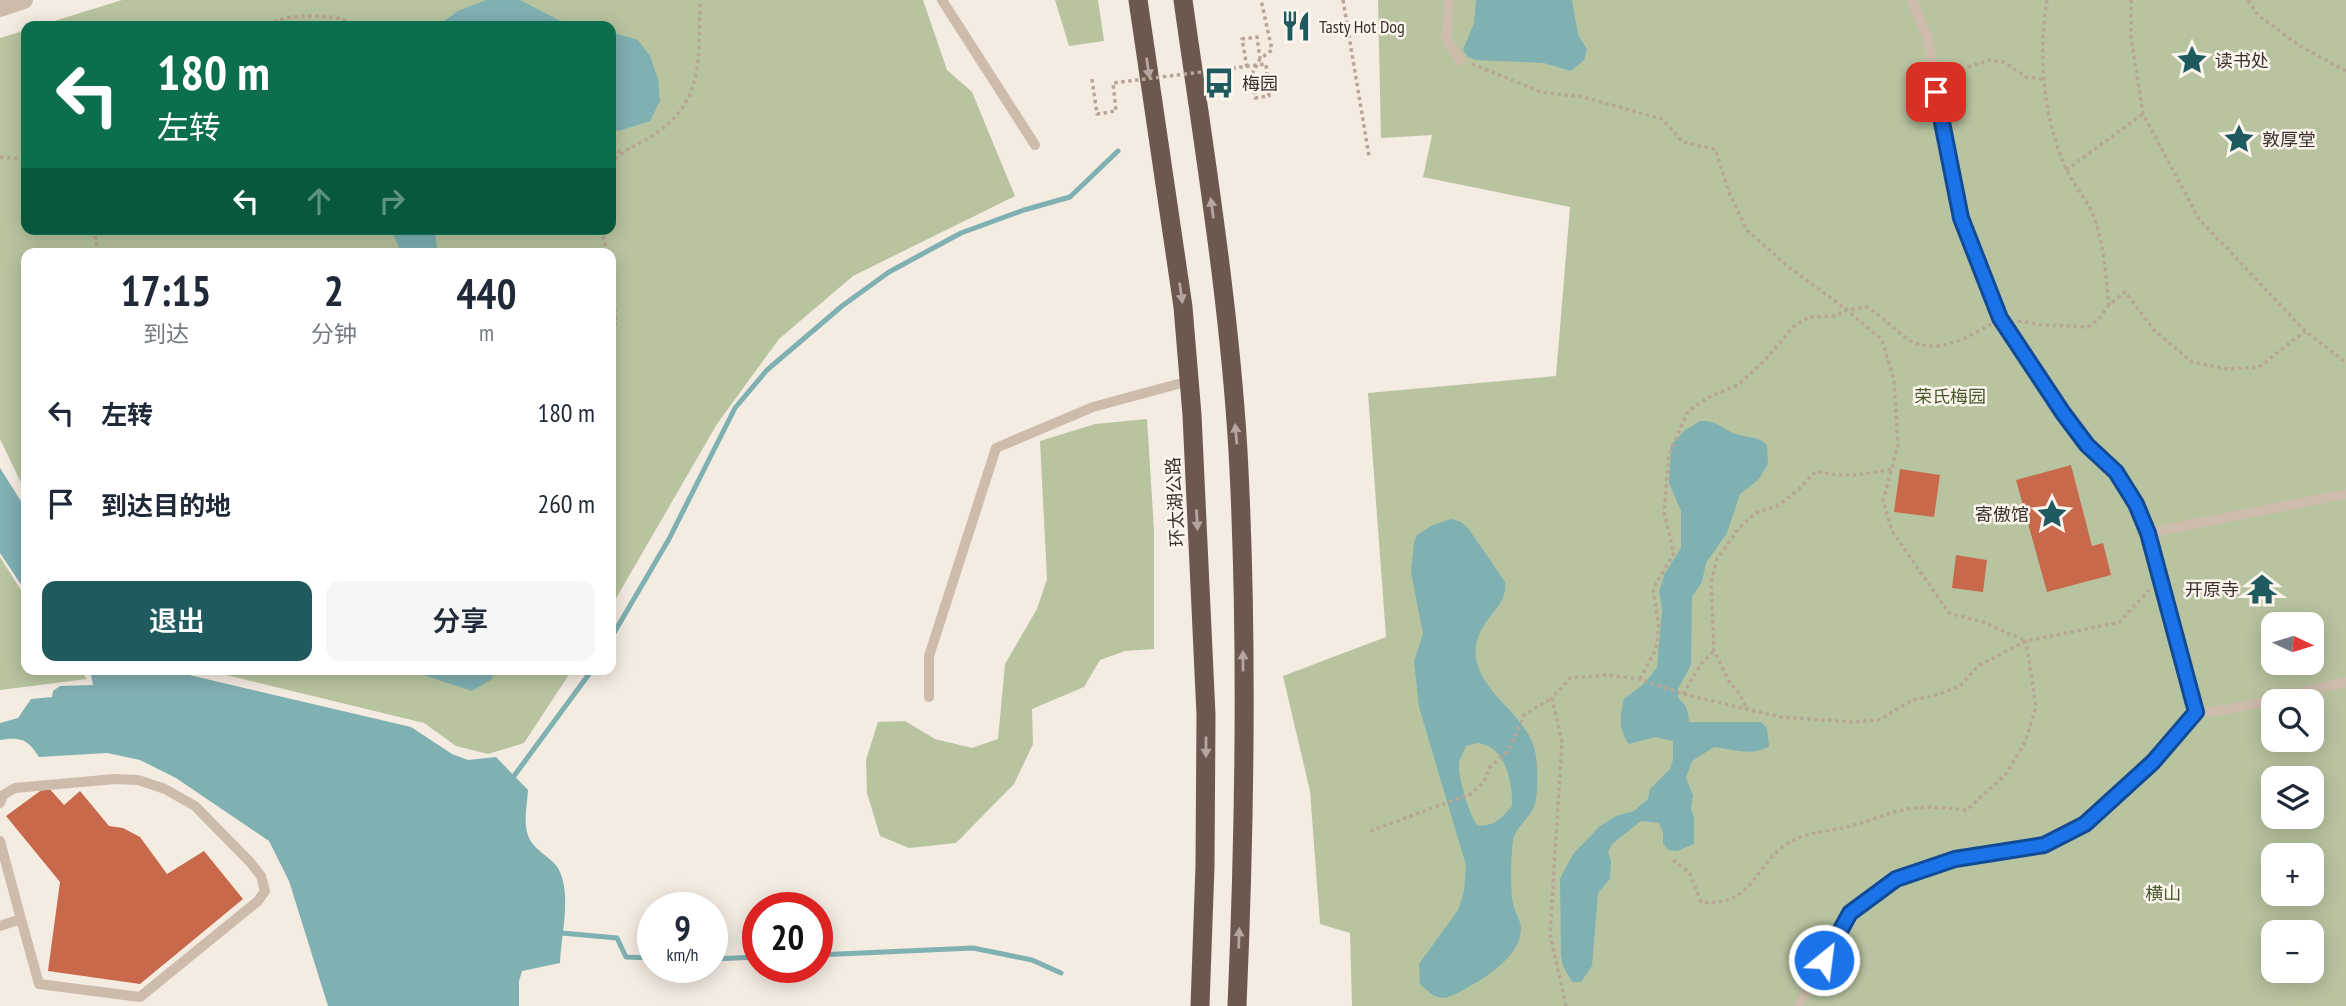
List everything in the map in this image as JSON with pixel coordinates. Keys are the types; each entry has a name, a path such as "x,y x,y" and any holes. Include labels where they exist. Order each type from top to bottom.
{"highway":[{"name":"环太湖公路","path":"1139,0 1183,307 1189,382 1206,715 1205,866 1199,1006"},
{"path":"1183,0 1226,304 1238,451 1242,564 1243,815 1237,1006"}],"street":[{"path":"0,8 24,0"}],"lane":[{"path":"942,0 1035,145"},
{"path":"1448,0 1446,38 1460,60"},
{"path":"1912,0 1927,36 1961,218 2000,318 2079,435 2116,472 2136,504 2148,533 2196,712"},
{"path":"929,698 929,656 996,448 1093,407 1189,382"},
{"path":"2148,533 2346,494"},
{"path":"1798,1006 1850,913 1896,879 1955,859 2044,845 2085,824 2153,762 2196,712 2226,710 2346,682"},
{"path":"0,803 3,795 15,788 115,779 138,780 195,806 250,862 261,876 265,891 258,901 140,997 40,984 0,841"},
{"path":"0,926 21,919"}],"path":[{"path":"616,158 620,152 655,134 682,110 696,81 700,0"},
{"path":"1092,79 1097,114 1116,111 1114,83 1247,67 1266,64 1269,96 1255,98 1252,74 1260,59 1272,50 1261,0"},
{"path":"1343,0 1369,156"},
{"path":"2046,0 2043,20 2043,79 2051,127 2066,170 2094,218 2101,242 2109,304"},
{"path":"2131,0 2132,37 2143,114 2199,219 2305,331 2344,360"},
{"path":"2248,0 2258,15 2300,46 2346,71"},
{"path":"278,21 301,16 340,18 346,21"},
{"path":"1247,67 1242,39 1256,37 1260,59"},
{"path":"1460,60 1541,92 1583,97 1662,119 1683,142 1714,149 1730,195 1747,230 1786,265 1882,340 1894,380 1898,445 1883,501 1892,531 1949,613 1983,622 2026,640"},
{"path":"1931,67 1962,69 1990,60 2004,62 2026,77 2043,79"},
{"path":"2066,170 2143,114"},
{"path":"616,150 620,152"},
{"path":"0,157 21,159"},
{"path":"1640,679 1656,649 1659,626 1653,589 1674,553 1664,513 1669,455 1688,411 1709,397 1738,385 1765,360 1793,327 1808,317 1835,316 1847,310 1867,307 1889,321 1902,336 1926,347 1962,341 2000,318 2044,326 2088,327 2098,320 2109,304 2125,292 2155,331 2192,362 2228,369 2259,366 2305,331"},
{"path":"1746,707 1714,651 1710,583 1717,559 1740,527 1756,513 1779,505 1798,491 1816,471 1831,475 1862,476 1891,469"},
{"path":"1370,831 1471,794 1483,782 1489,768 1508,751 1525,714 1552,698 1570,678 1607,675 1640,679 1683,694 1780,717 1854,722 1879,720 1913,700 1960,686 1978,666 2026,640 2120,622 2160,578"},
{"path":"1674,860 1689,872 1701,902 1715,904 1744,893 1771,855 1794,839 1863,823 1902,810 1925,807 1967,810 2006,774 2025,742 2036,707 2026,640"},
{"path":"1683,694 1701,664 1714,651"},
{"path":"1552,698 1562,742 1550,934 1566,1006"}],"green space":[{"path":"122,0 923,0 947,70 972,92 1015,196 853,276 779,339 717,424 616,598 616,248 21,248 21,483 0,439 0,38 21,32 21,235 616,235 616,21 54,21"},
{"path":"1055,0 1098,0 1104,41 1069,46"},
{"name":"荣氏梅园","path":"1378,0 2346,0 2346,1006 1352,1006 1350,933 1320,924 1310,791 1283,676 1386,637 1368,393 1556,376 1570,207 1423,177 1432,135 1381,138"},
{"path":"1147,419 1154,530 1154,649 1125,651 1100,660 1084,687 1032,709 1033,744 1014,784 956,843 909,848 880,836 867,793 866,760 878,722 905,721 935,739 972,748 998,739 1005,664 1037,609 1047,579 1040,441 1095,424"},
{"path":"0,557 21,590 21,675 84,675 87,679 0,690"},
{"path":"227,675 569,675 524,743 488,754 456,746 424,723"}],"water":[{"path":"486,0 520,0 560,21 444,21 458,11"},
{"path":"1476,0 1572,0 1578,34 1587,50 1584,60 1571,71 1544,63 1476,60 1468,57 1463,50 1474,23"},
{"path":"616,33 638,40 650,56 658,79 660,101 650,121 616,130"},
{"path":"394,235 435,235 437,248 399,248"},
{"path":"1700,421 1715,423 1736,434 1764,442 1767,445 1768,464 1759,479 1740,494 1727,533 1706,563 1702,582 1692,597 1691,665 1678,689 1678,698 1686,708 1689,722 1761,722 1767,728 1769,746 1749,752 1714,747 1692,761 1686,778 1693,795 1691,809 1694,817 1694,844 1677,851 1668,850 1663,843 1659,823 1641,821 1612,844 1608,852 1611,861 1610,879 1598,893 1592,966 1581,982 1572,982 1561,956 1560,879 1573,854 1600,826 1616,816 1634,811 1648,799 1650,789 1670,769 1673,760 1673,741 1655,737 1629,744 1623,733 1621,717 1624,699 1646,682 1657,667 1662,609 1659,591 1665,573 1681,548 1681,511 1669,483 1671,445 1684,431"},
{"path":"0,468 21,501 21,584 0,553"},
{"path":"1451,519 1461,522 1505,582 1502,601 1479,634 1476,658 1486,683 1530,738 1535,751 1537,772 1535,804 1513,840 1511,890 1521,926 1519,939 1509,957 1492,972 1445,998 1431,994 1420,984 1419,964 1458,910 1464,892 1466,865 1419,707 1414,661 1423,634 1411,572 1414,543 1417,535 1433,525","holes":["1477,743 1487,745 1501,757 1505,766 1511,786 1512,806 1497,821 1488,825 1477,825 1462,785 1459,762 1466,746"]},
{"path":"91,675 189,675 411,727 452,754 468,760 496,757 528,790 526,818 529,838 561,874 565,901 560,963 522,971 519,981 519,1006 328,1006 289,881 269,841 176,778 140,760 107,753 39,757 31,746 23,741 0,740 0,723 18,718 31,699 52,697 53,691 60,686 93,685"},
{"path":"423,675 492,675 492,679 472,691"}],"building":[{"path":"2071,465 2092,546 2103,543 2111,575 2047,592 2016,480"},
{"path":"1900,469 1940,475 1934,517 1894,512"},
{"path":"1956,555 1987,560 1983,592 1952,588"},
{"path":"47,786 64,805 80,791 109,826 123,828 140,837 167,874 204,851 243,899 140,984 48,971 60,882 6,816"}],"waterway":[{"path":"616,629 669,539 735,408 767,370 842,306 889,272 961,233 1070,197 1118,151"},
{"path":"514,776 588,675"},
{"path":"562,933 617,938 626,957 637,957"},
{"path":"833,954 973,948 1032,960 1061,973"},
{"path":"728,958 742,958"}],"place":[{"name":"Tasty Hot Dog","path":"1296,26"},
{"name":"读书处","path":"2192,60"},
{"name":"梅园","path":"1219,83"},
{"name":"敦厚堂","path":"2239,139"},
{"name":"寄傲馆","path":"2052,514"},
{"name":"开原寺","path":"2262,589"}],"route":[{"path":"1824,960 1850,913 1896,879 1955,859 2044,845 2085,824 2153,762 2196,712 2148,533 2136,504 2116,472 2087,445 2063,413 2000,318 1961,218 1936,92"}],"park label":[{"name":"横山","path":"2163,893"}]}
